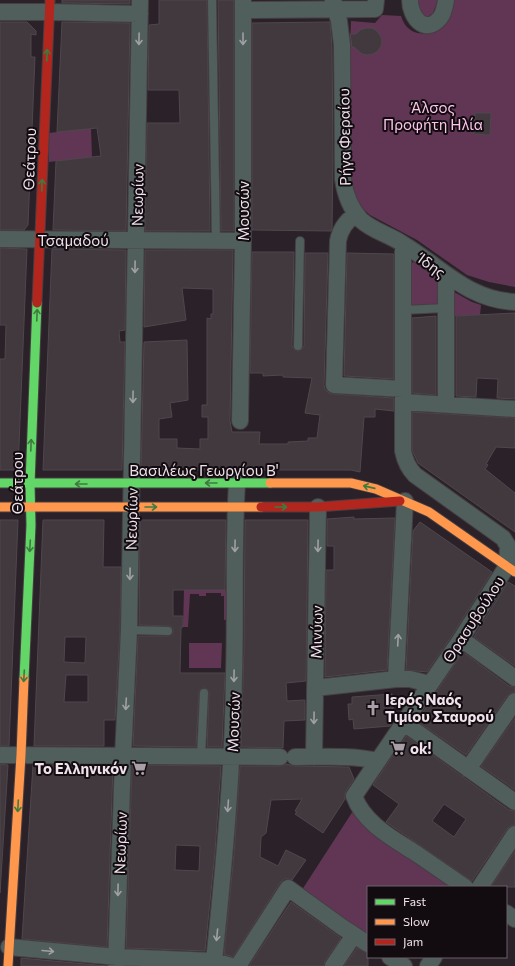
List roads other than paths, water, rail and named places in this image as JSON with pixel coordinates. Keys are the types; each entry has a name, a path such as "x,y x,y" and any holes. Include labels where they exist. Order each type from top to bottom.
{"street":[{"path":"243,5 334,5 375,8 376,0"},
{"path":"410,4 413,16 423,24 429,25 440,18 444,10 446,0"},
{"name":"Μουσών","path":"240,421 243,241 243,5"},
{"name":"Ρήγα Φεραίου","path":"334,5 339,21 342,45 343,179 345,193 356,214"},
{"path":"0,12 49,6 140,7"},
{"name":"Θεάτρου","path":"8,966 21,756 49,6"},
{"name":"Νεωρίων","path":"116,961 129,630 140,7"},
{"path":"356,214 343,228 338,241 334,385 403,395 446,404 515,409"},
{"name":"Ίδης","path":"356,214 374,229 403,244 461,285 477,293 515,302"},
{"name":"Τσαμαδού","path":"0,239 243,241"},
{"name":"Θρασυβούλου","path":"403,244 403,452 410,470 415,475 503,538 506,542 511,569 461,638 354,796 360,808 376,825 464,886"},
{"path":"446,275 446,404"},
{"name":"Μουσών","path":"214,961 226,849 232,757 237,483"},
{"name":"Βασιλέως Γεωργίου Β'","path":"0,484 350,483 376,489 429,512 511,569"},
{"path":"396,679 405,501"},
{"name":"Βασιλέως Γεωργίου Β'","path":"0,507 318,507 405,501"},
{"name":"Μινύων","path":"314,757 318,507"},
{"path":"461,638 515,678"},
{"path":"315,688 396,679 410,679 430,684"},
{"path":"468,769 515,701"},
{"path":"404,723 515,802"},
{"path":"0,755 123,757 350,757 366,758 378,761"},
{"path":"481,886 515,834"},
{"path":"238,966 288,888 367,943"},
{"path":"332,966 354,935"},
{"path":"9,947 116,961 214,961 230,966"},
{"path":"392,958 404,966"}],"lane":[{"path":"212,0 216,240"},
{"path":"298,346 300,241"},
{"path":"403,310 446,308"},
{"path":"129,630 168,631"},
{"path":"201,757 204,693"}],"place":[{"name":"Ιερός Ναός Τιμίου Σταυρού","path":"373,708"},
{"name":"ok!","path":"398,748"},
{"name":"Το Ελληνικόν","path":"139,768"}],"park label":[{"name":"Άλσος Προφήτη Ηλία","path":"433,116"}]}
